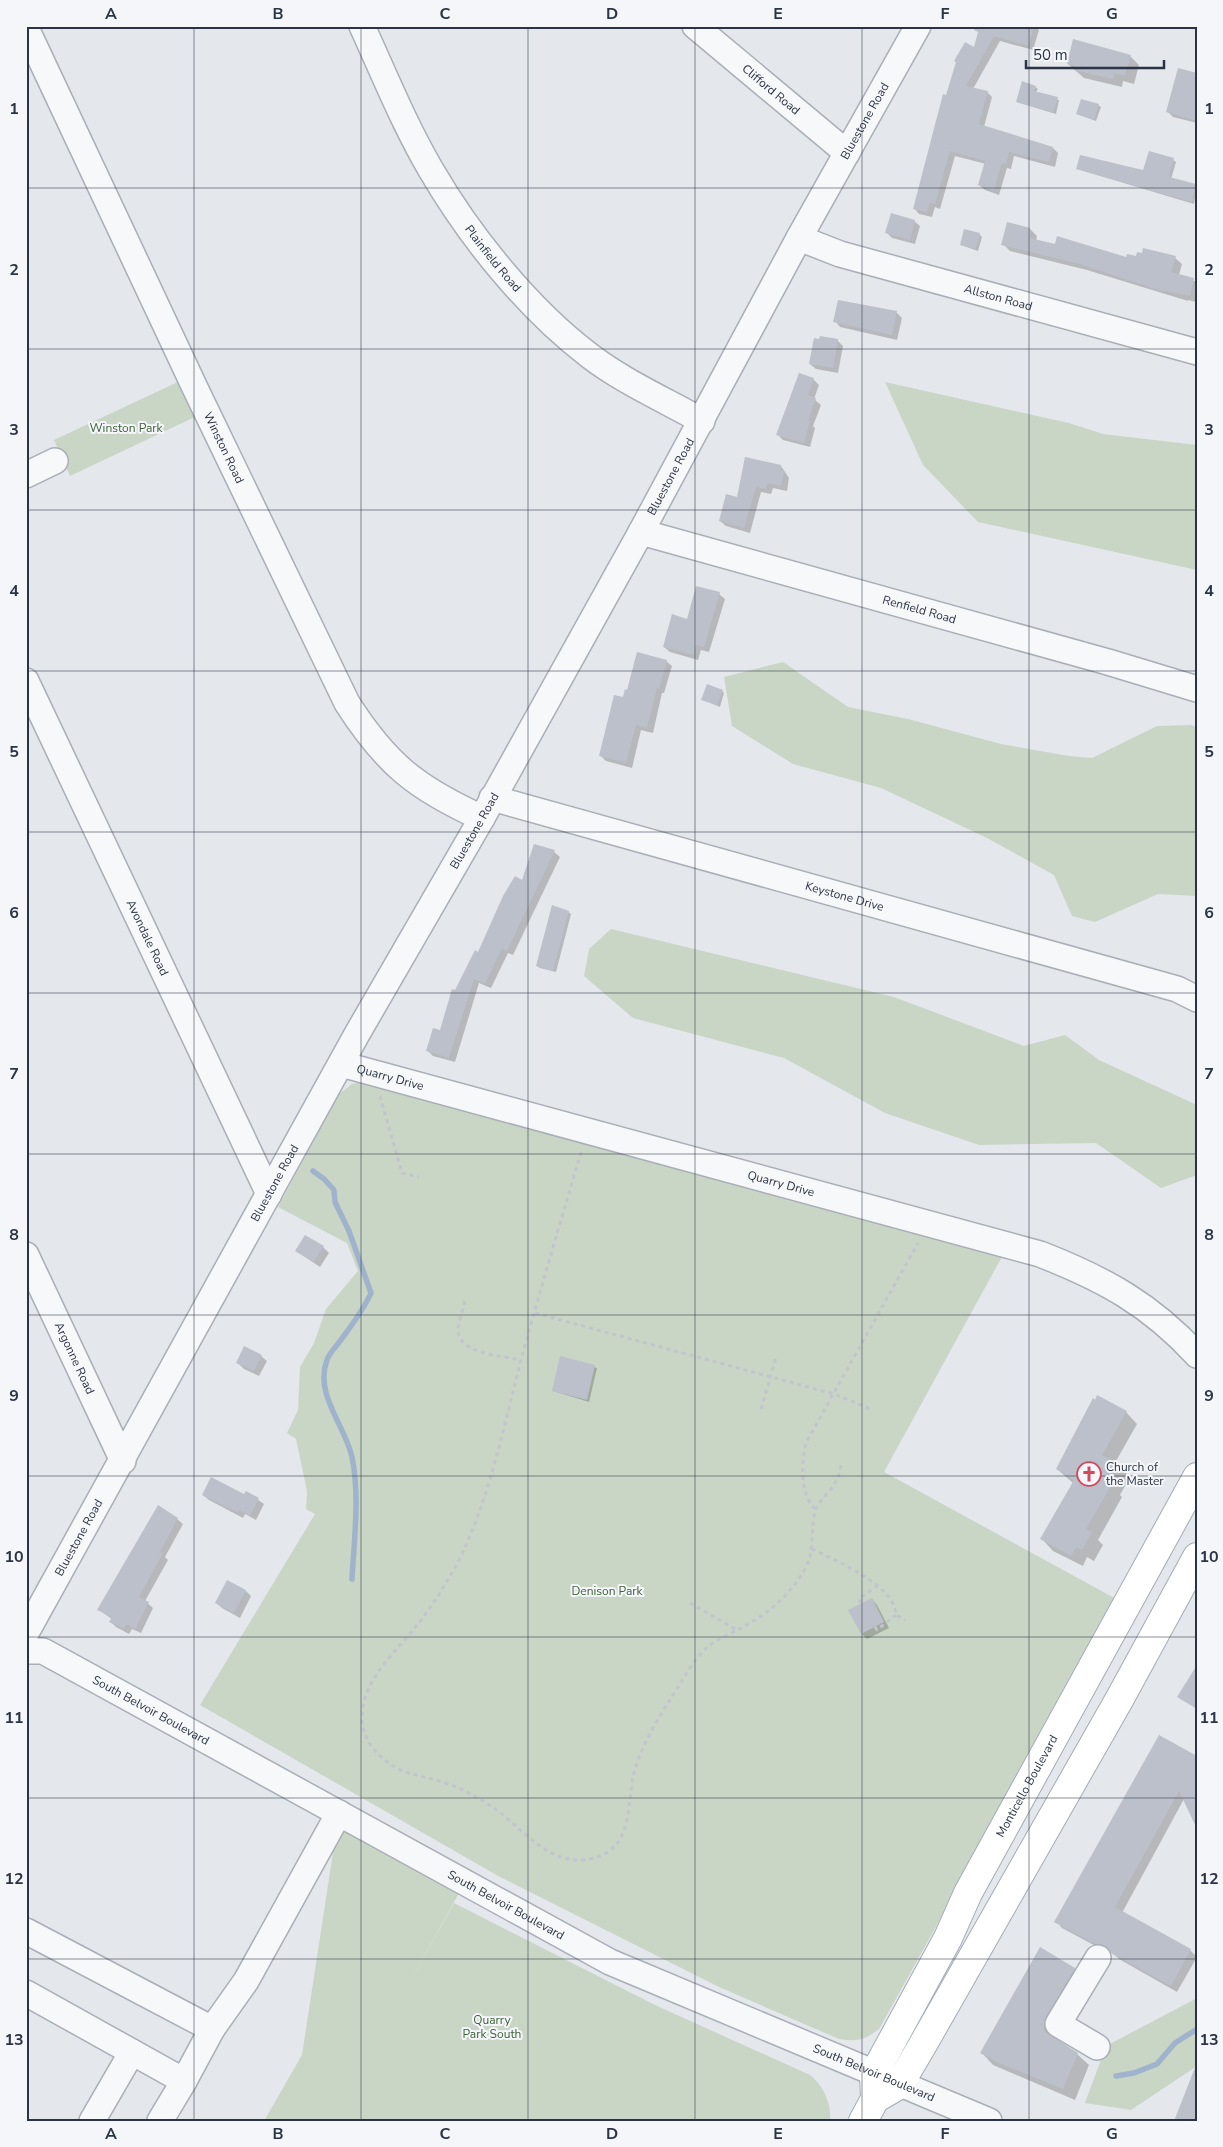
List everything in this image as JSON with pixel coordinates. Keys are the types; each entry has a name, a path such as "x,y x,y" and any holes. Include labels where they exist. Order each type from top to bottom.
{"main road":[{"name":"Monticello Boulevard","path":"871,2098 968,1893 1197,1477"},
{"path":"871,2098 899,2084 1046,1830 1197,1557"}],"street":[{"name":"Plainfield Road","path":"362,26 410,132 430,169 458,212 505,272 547,318 592,358 702,421"},
{"name":"Clifford Road","path":"696,26 847,153"},
{"name":"Bluestone Road","path":"31,1636 123,1461 269,1194 641,532 800,238 918,26"},
{"name":"Winston Road","path":"26,28 196,390 347,703 367,735 387,758 413,781 438,798 487,808"},
{"name":"Allston Road","path":"800,238 840,254 1197,352"},
{"path":"26,475 55,461"},
{"name":"Renfield Road","path":"641,532 1108,662 1197,689"},
{"name":"Avondale Road","path":"26,681 269,1194"},
{"name":"Keystone Drive","path":"487,808 1168,986 1197,999"},
{"name":"Quarry Drive","path":"341,1064 1040,1254 1110,1285 1156,1316 1197,1355"},
{"name":"Argonne Road","path":"26,1255 123,1461"},
{"name":"South Belvoir Boulevard","path":"31,1636 339,1813 610,1962 871,2098"},
{"path":"160,2121 212,2029 246,1981 339,1813"},
{"path":"26,1931 212,2029"},
{"path":"1097,2047 1058,2024 1098,1958"},
{"path":"26,1993 184,2081"},
{"path":"92,2121 132,2052"},
{"name":"South Belvoir Boulevard","path":"899,2084 989,2121"}],"path":[{"path":"379,1092 402,1173 419,1177"},
{"path":"582,1148 521,1360 489,1484 464,1549 452,1574 414,1630 378,1671 368,1689 362,1716 365,1736 369,1745 378,1754 406,1772 429,1777 471,1794 502,1814 542,1849 573,1860 594,1858 609,1852 621,1838 626,1826 636,1765 668,1702 694,1662 707,1647 759,1618 792,1589 807,1565 812,1549 815,1509 834,1488 841,1465"},
{"path":"815,1509 809,1503 803,1480 804,1452 808,1441 920,1240"},
{"path":"465,1302 458,1328 464,1344 480,1351 521,1360"},
{"path":"535,1313 834,1394 872,1410"},
{"path":"761,1409 776,1357"},
{"path":"812,1549 858,1572 877,1586 891,1599 896,1615 905,1620"},
{"path":"861,1603 859,1599 877,1586"},
{"path":"690,1603 737,1630"},
{"path":"875,1627 877,1630 896,1615"}],"green space":[{"name":"Winston Park","path":"182,380 199,415 70,476 54,440"},
{"path":"885,382 1069,423 1103,434 1197,445 1197,570 978,522 923,465"},
{"path":"783,662 848,707 908,719 1001,744 1069,756 1092,758 1157,726 1192,725 1197,728 1197,896 1158,894 1095,922 1072,916 1054,875 987,838 881,788 793,764 732,726 724,677"},
{"path":"611,929 894,997 1024,1046 1065,1035 1099,1060 1197,1105 1197,1175 1161,1188 1096,1143 979,1145 885,1113 784,1058 633,1018 584,976 589,949"},
{"name":"Denison Park","path":"363,1082 1004,1253 884,1472 1118,1600 879,2029 869,2036 855,2040 839,2039 719,1987 500,1877 200,1705 315,1514 306,1509 307,1491 296,1439 287,1433 298,1410 300,1367 314,1343 326,1309 358,1271 347,1243 278,1207 339,1094 352,1084"},
{"name":"Quarry Park South","path":"339,1813 465,1882 407,1988 454,1903 655,2005 810,2075 826,2095 830,2108 830,2121 264,2121 302,2055"},
{"path":"1197,1998 1197,2066 1131,2110 1085,2103 1106,2046"}],"building":[{"path":"975,26 1034,26 1028,46 994,36 966,86 988,91 979,124 1053,147 1049,162 1009,152 1006,164 1002,163 994,190 978,185 985,161 950,151 935,204 930,203 927,212 913,209 943,94 946,95 956,62 954,61 965,42 974,47 978,32 974,30"},
{"path":"1073,39 1131,55 1125,76 1115,73 1113,79 1074,70 1075,66 1067,64"},
{"path":"1178,68 1197,73 1197,121 1166,112"},
{"path":"1022,81 1036,86 1034,91 1058,97 1053,113 1016,102"},
{"path":"1081,99 1099,104 1094,120 1076,114"},
{"path":"1149,151 1174,158 1169,177 1196,184 1192,202 1076,169 1080,155 1143,170"},
{"path":"891,213 915,220 910,240 885,233"},
{"path":"1007,222 1030,228 1030,238 1055,244 1057,236 1126,257 1127,254 1136,256 1137,252 1142,253 1143,248 1176,256 1171,272 1194,278 1190,296 1155,289 1079,264 1001,245"},
{"path":"964,229 980,233 976,249 960,245"},
{"path":"838,300 897,311 892,335 833,322"},
{"path":"820,336 838,339 833,368 809,364 814,338 819,339"},
{"path":"799,373 814,378 808,395 816,398 808,421 810,421 804,443 776,435"},
{"path":"745,457 781,465 780,470 784,471 781,486 768,483 766,489 756,487 744,528 719,521 726,494 737,497"},
{"path":"696,586 720,592 704,647 696,645 693,655 663,647 672,614 687,619"},
{"path":"637,652 667,660 659,689 657,688 647,728 636,725 626,763 599,756 614,695 623,697 625,689 627,690"},
{"path":"707,684 723,690 717,705 701,700"},
{"path":"534,844 555,850 507,951 502,948 485,984 474,979 449,1058 426,1051 433,1028 440,1030 452,989 455,990 475,950 478,952 503,896 515,876 522,880"},
{"path":"552,905 569,911 553,971 536,966"},
{"path":"305,1235 324,1246 314,1262 295,1251"},
{"path":"244,1346 262,1355 254,1371 236,1363"},
{"path":"560,1356 595,1365 587,1400 552,1391"},
{"name":"Church of the Master","path":"1097,1395 1127,1411 1102,1455 1119,1464 1109,1483 1112,1484 1086,1529 1092,1532 1082,1550 1076,1547 1071,1556 1040,1539 1074,1480 1056,1469 1093,1398 1095,1400"},
{"path":"211,1477 244,1494 246,1491 259,1498 250,1516 239,1510 238,1513 202,1495"},
{"path":"158,1505 178,1518 160,1552 163,1553 139,1597 149,1602 135,1629 126,1624 124,1629 109,1622 112,1617 97,1610"},
{"path":"227,1580 246,1590 234,1613 215,1603"},
{"path":"872,1598 884,1622 861,1634 848,1610"},
{"path":"1197,1665 1197,1709 1177,1697"},
{"path":"1159,1735 1197,1756 1197,1829 1179,1791 1115,1907 1191,1949 1171,1986 1111,1953 1105,1946 1095,1944 1054,1922"},
{"path":"1040,1947 1075,1968 1044,2023 1044,2031 1078,2053 1063,2089 999,2063 980,2053"},
{"path":"1196,2065 1197,2121 1174,2121"}],"waterway":[{"path":"313,1171 334,1190 335,1202 349,1231 371,1293 357,1318 329,1355 324,1373 327,1397 352,1457 356,1487 352,1579"},
{"path":"1116,2076 1134,2073 1157,2064 1175,2043 1197,2029"}],"place":[{"name":"Church of the Master","path":"1089,1474"}]}
